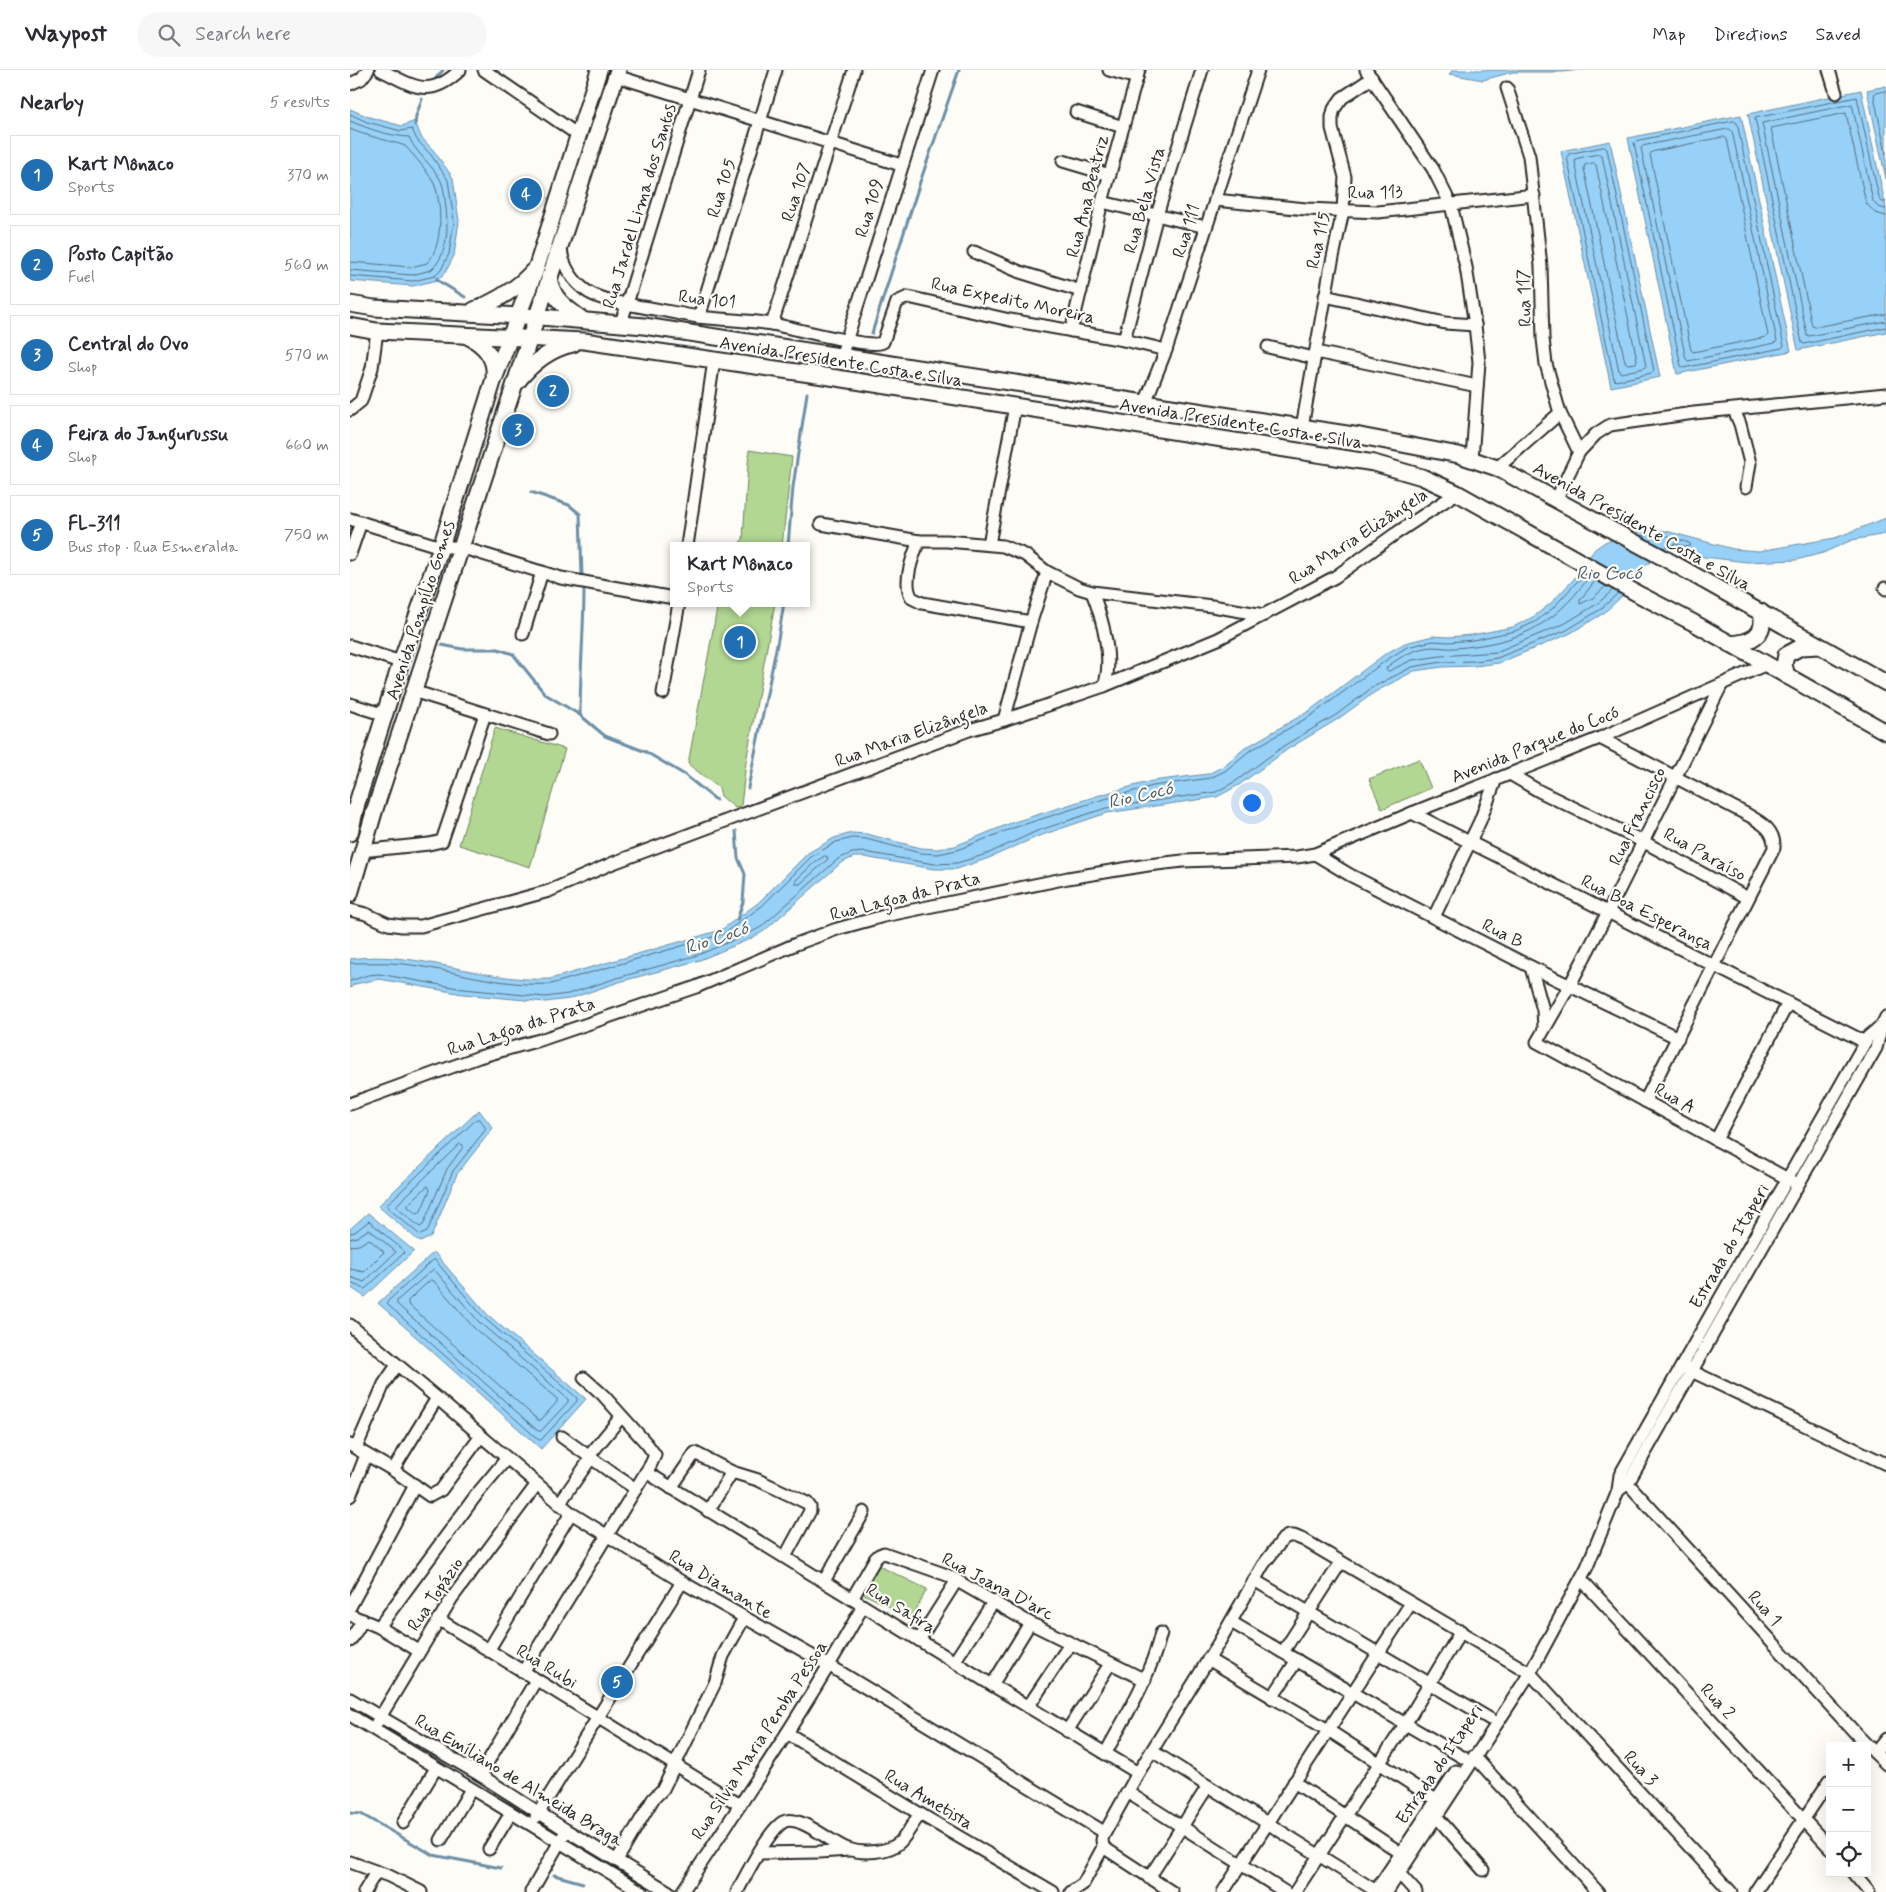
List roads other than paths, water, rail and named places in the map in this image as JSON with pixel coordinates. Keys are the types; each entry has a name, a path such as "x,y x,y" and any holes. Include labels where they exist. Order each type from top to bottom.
{"main road":[{"name":"Avenida Pompílio Gomes","path":"350,833 352,803 385,715 493,382 537,266 600,70"},
{"name":"Avenida Pompílio Gomes","path":"350,894 374,809 617,73"},
{"path":"470,312 508,293 524,282 537,266"},
{"path":"549,277 552,292 556,298 583,320"},
{"name":"Avenida Presidente Costa e Silva","path":"350,304 374,308 536,316 621,323 1360,436 1472,459 1496,468 1662,557 1886,683"},
{"name":"Avenida Presidente Costa e Silva","path":"350,326 377,331 584,341 1351,458 1422,477 1457,493 1886,732"},
{"path":"694,358 700,335"},
{"path":"466,336 479,343 489,354 495,369 493,382"},
{"path":"512,390 538,359 561,346 584,341"},
{"path":"899,388 900,366"},
{"path":"1010,383 1010,405"},
{"path":"1730,644 1746,642 1756,636 1762,624 1761,612"},
{"path":"1787,676 1784,665 1786,655 1801,647 1819,646"}],"street":[{"path":"350,84 361,79 368,70"},
{"path":"381,70 406,82 426,88 442,85 460,70"},
{"path":"484,70 578,135"},
{"name":"Rua Jardel Lima dos Santos","path":"621,323 699,70"},
{"name":"Rua 105","path":"700,317 776,70"},
{"name":"Rua 107","path":"772,324 854,70"},
{"name":"Rua 109","path":"841,357 933,70"},
{"path":"1109,70 1138,74"},
{"name":"Rua Bela Vista","path":"1124,340 1157,215 1202,70"},
{"name":"Rua 111","path":"1145,403 1166,350 1258,70"},
{"path":"1829,70 1836,93"},
{"path":"617,73 830,144 901,165"},
{"name":"Rua Ana Beatriz","path":"1071,331 1102,202 1138,74"},
{"path":"1369,74 1433,169 1451,205 1466,267 1479,362 1472,459"},
{"name":"Rua 115","path":"1302,427 1325,296 1343,210 1345,177 1332,128 1332,117 1334,109 1342,98 1369,74"},
{"name":"Rua 117","path":"1507,88 1526,142 1534,195 1541,266 1546,364 1560,413 1578,452"},
{"path":"1076,112 1123,127"},
{"path":"1063,161 1110,175"},
{"name":"Rua 113","path":"1215,200 1378,212 1534,195"},
{"path":"1102,202 1206,227"},
{"name":"Rua 101","path":"560,242 561,259 566,268 588,292 626,304 700,317 772,324 868,344 882,343"},
{"path":"974,252 1020,272 1081,292"},
{"path":"1325,296 1445,323 1475,325"},
{"name":"Rua Expedito Moreira","path":"882,343 897,302 908,297 1010,320 1124,340 1166,350"},
{"path":"353,405 362,401 372,368 377,331"},
{"path":"1268,347 1477,386"},
{"path":"687,542 714,360"},
{"path":"1556,500 1578,452 1596,434 1610,426 1694,413 1886,394"},
{"path":"989,544 1010,405"},
{"path":"1734,410 1750,463 1746,487"},
{"path":"1496,468 1560,413"},
{"name":"Rua Maria Elizângela","path":"350,910 366,914 388,924 421,926 549,891 613,863 968,730 1004,720 1104,686 1218,639 1264,616 1335,577 1457,493"},
{"path":"350,554 355,521 441,547 460,547 561,578 670,597"},
{"path":"821,524 919,541 989,544 1014,550 1025,555 1047,572 1079,588 1092,592 1212,606 1264,616"},
{"path":"919,541 909,575 912,598 922,602 1030,622"},
{"path":"523,634 542,572"},
{"path":"1004,720 1030,622 1047,572"},
{"path":"1092,592 1099,612 1108,659 1107,678 1104,686"},
{"path":"663,692 678,607"},
{"path":"350,646 402,662"},
{"name":"Avenida Parque do Cocó","path":"1315,854 1412,812 1600,738 1767,664"},
{"name":"Rua Francisco","path":"1536,1042 1570,985 1608,912 1722,684"},
{"path":"413,691 549,734"},
{"path":"350,704 385,715"},
{"path":"361,851 442,841 485,714"},
{"path":"1600,738 1760,822 1773,833 1775,838 1774,848 1645,1101"},
{"name":"Rua Paraíso","path":"1510,774 1539,791 1644,842 1748,898"},
{"path":"1434,917 1492,792 1496,779"},
{"path":"352,803 374,809"},
{"name":"Rua Boa Esperança","path":"1412,812 1865,1042"},
{"name":"Rua B","path":"1315,854 1344,872 1531,967 1678,1038"},
{"name":"Rua Lagoa da Prata","path":"350,1104 479,1057 543,1039 696,987 796,944 837,929 884,916 1068,878 1148,865 1183,861 1297,857 1315,854"},
{"path":"1531,967 1541,1002 1544,1028"},
{"path":"1716,1140 1788,1003"},
{"name":"Estrada do Itaperi","path":"1793,1182 1865,1042 1884,1021"},
{"name":"Estrada do Itaperi","path":"1379,1892 1436,1816 1490,1720 1536,1659 1581,1579 1624,1479 1793,1182 1876,1048 1884,1021"},
{"name":"Rua A","path":"1536,1042 1793,1182"},
{"name":"Rua Diamante","path":"350,1325 571,1513 682,1582 830,1666 1103,1840"},
{"path":"397,1365 384,1384 353,1446 393,1470 430,1496 438,1493 482,1436"},
{"path":"1686,1368 1886,1464"},
{"path":"523,1672 608,1536 655,1455 603,1395 584,1378"},
{"path":"393,1470 438,1398"},
{"path":"559,1504 590,1457 621,1417"},
{"path":"562,1437 636,1488"},
{"path":"672,1488 695,1452 732,1472 758,1480 807,1503 810,1511 785,1557"},
{"path":"350,1496 366,1455"},
{"path":"379,1627 477,1494 507,1458"},
{"name":"Rua Safira","path":"646,1472 1138,1773"},
{"path":"708,1511 732,1472"},
{"name":"Rua 1","path":"1624,1479 1856,1741 1875,1753 1886,1764"},
{"name":"Rua Topázio","path":"372,1729 438,1619 472,1570 537,1484"},
{"path":"350,1607 415,1486"},
{"path":"824,1581 864,1512"},
{"path":"488,1651 571,1513"},
{"name":"Rua 3","path":"1254,1580 1282,1539 1294,1536 1304,1540 1527,1670 1731,1892"},
{"name":"Rua Joana D'arc","path":"852,1599 875,1559 879,1555 884,1554 940,1572 957,1580 1030,1623 1145,1680"},
{"path":"1284,1652 1341,1562"},
{"name":"Rua 2","path":"1581,1579 1826,1844"},
{"path":"919,1640 957,1580"},
{"path":"1071,1892 1083,1884 1127,1792 1231,1622 1254,1580 1490,1720"},
{"path":"530,1824 682,1582"},
{"path":"954,1662 994,1601"},
{"path":"1223,1892 1411,1603"},
{"name":"Rua Silvia Maria Peroba Pessoa","path":"682,1892 788,1733 830,1666 863,1606"},
{"path":"350,1615 379,1627 419,1651"},
{"path":"617,1860 653,1799 663,1788 715,1683 723,1656 744,1618"},
{"name":"Rua Rubi","path":"438,1619 740,1805"},
{"path":"350,1640 363,1620"},
{"path":"1231,1622 1406,1723 1469,1757 1598,1892"},
{"path":"992,1685 1030,1623"},
{"path":"1295,1892 1406,1723 1460,1631"},
{"path":"1106,1754 1145,1680 1155,1657 1161,1633"},
{"path":"1028,1707 1070,1644"},
{"path":"1208,1659 1328,1730 1436,1800"},
{"path":"1272,1698 1297,1660"},
{"path":"1067,1731 1110,1664"},
{"name":"Estrada do Itaperi","path":"1396,1869 1400,1853 1436,1800 1469,1757 1527,1670"},
{"path":"480,1775 536,1680"},
{"name":"Rua Emíliano de Almeida Braga","path":"350,1699 480,1775 669,1892"},
{"name":"Rua Emíliano de Almeida Braga","path":"350,1715 642,1892"},
{"name":"Rua Ametista","path":"788,1733 920,1814 1053,1892"},
{"path":"1875,1753 1886,1739"},
{"path":"1152,1751 1379,1892"},
{"path":"403,1823 436,1768"},
{"path":"1294,1782 1400,1853"},
{"path":"1150,1878 1208,1786"},
{"path":"1755,1892 1826,1786"},
{"path":"441,1840 471,1789"},
{"path":"1127,1792 1285,1892"},
{"path":"489,1849 511,1813"},
{"path":"760,1853 849,1850 882,1851 900,1842 920,1814"},
{"path":"1436,1816 1483,1870"},
{"path":"737,1892 760,1853 782,1822 797,1821 849,1850"},
{"path":"531,1892 566,1830"},
{"path":"1103,1840 1150,1878 1172,1892"},
{"path":"350,1862 421,1892"},
{"path":"1396,1869 1416,1892"},
{"path":"364,1892 376,1872"},
{"path":"1856,1877 1869,1892"}],"water":[{"path":"1453,70 1578,70 1563,72 1513,72 1483,80 1449,74"},
{"path":"1886,86 1886,179 1867,90"},
{"path":"1861,90 1886,208 1886,332 1798,350 1748,114"},
{"path":"350,109 369,117 402,126 415,121 421,137 434,151 453,178 459,221 454,256 445,273 437,280 413,286 350,281"},
{"path":"1741,115 1791,351 1677,374 1628,138"},
{"path":"1610,141 1660,377 1611,387 1561,151"},
{"name":"Rio Cocó","path":"1886,518 1886,534 1852,540 1823,553 1796,560 1747,562 1704,557 1675,549 1669,550 1647,564 1622,596 1604,613 1569,634 1499,663 1414,671 1375,692 1338,719 1288,749 1239,785 1217,797 1107,813 1039,836 989,858 957,869 934,869 854,857 841,863 764,931 750,939 700,960 619,982 569,999 545,1002 463,994 379,979 355,984 350,988 350,959 375,957 400,958 500,976 550,979 721,930 758,903 808,853 834,838 852,833 867,834 921,848 937,849 955,846 1011,823 1100,795 1152,781 1208,774 1222,767 1245,748 1309,711 1385,654 1405,643 1433,636 1472,635 1513,627 1533,617 1550,604 1573,580 1595,549 1605,542 1648,529 1666,531 1733,549 1759,551 1835,538"},
{"path":"479,1110 493,1128 457,1174 431,1237 420,1242 378,1206"},
{"path":"368,1213 414,1251 365,1297 350,1287 350,1229"},
{"path":"434,1252 487,1314 586,1399 541,1449 378,1303"}],"waterway":[{"path":"432,83 443,70"},
{"path":"872,333 920,182 959,70"},
{"path":"415,125 422,99"},
{"path":"437,278 437,280 465,297"},
{"path":"788,542 793,487 807,393"},
{"path":"531,492 569,505 580,514 582,577"},
{"path":"584,588 580,715 605,736 646,752 685,775 716,800"},
{"path":"748,788 783,607"},
{"path":"442,645 462,649 498,649 513,654 545,694 580,715"},
{"path":"736,831 738,858 745,874 743,902 737,920"},
{"path":"350,1813 361,1814 433,1855 501,1868"},
{"path":"554,1875 583,1883"}],"place":[{"name":"Feira do Jangurussu","path":"526,194"},
{"name":"Posto Capitão","path":"553,391"},
{"name":"Central do Ovo","path":"518,430"},
{"name":"Kart Mônaco","path":"740,642"},
{"name":"FL-311","path":"617,1682"}]}
